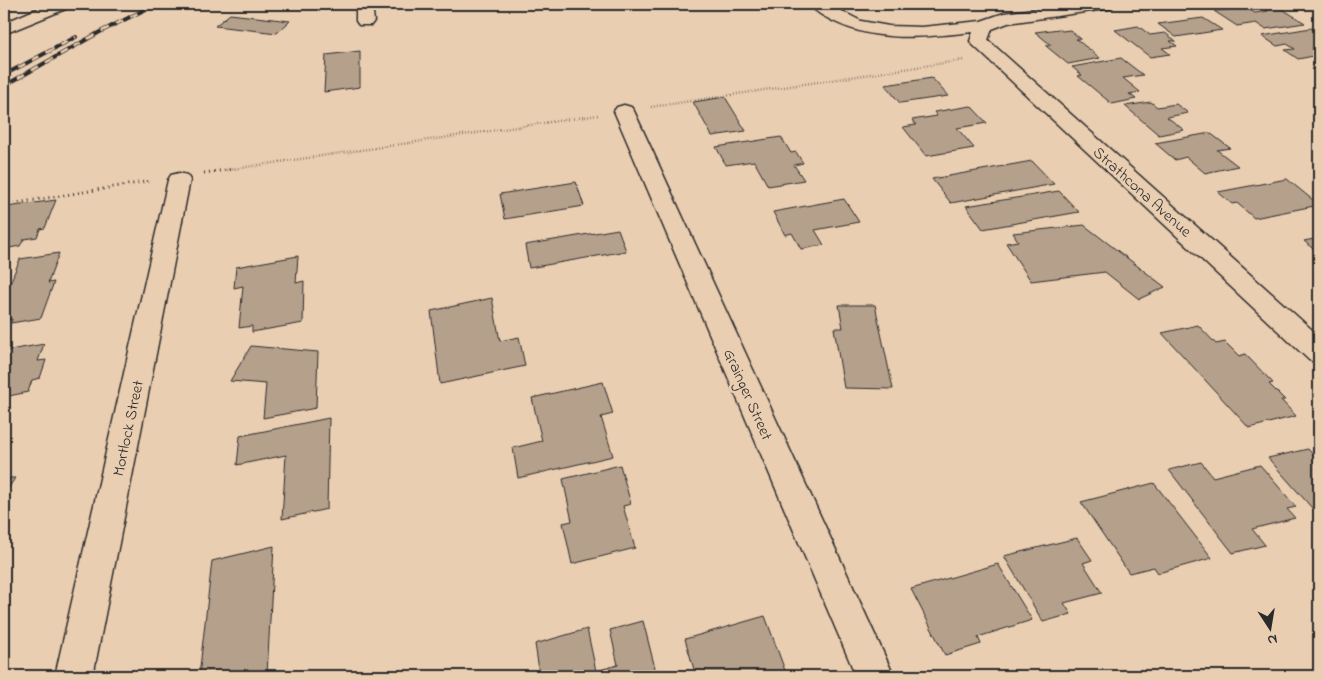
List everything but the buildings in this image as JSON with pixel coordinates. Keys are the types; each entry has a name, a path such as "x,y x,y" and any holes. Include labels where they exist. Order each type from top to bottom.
{"street":[{"path":"4,29 62,4"},
{"path":"364,4 365,21"},
{"path":"818,4 857,26 889,31 922,32 984,26 1004,18 1106,4"},
{"name":"Strathcona Avenue","path":"984,26 979,41 1319,352"},
{"name":"Grainger Street","path":"624,111 875,676"},
{"name":"Mortlock Street","path":"74,676 179,180"}],"path":[{"path":"4,205 163,179 179,180 196,174 994,55"}],"railway":[{"path":"4,86 100,32 156,4"},
{"path":"4,75 76,37"}]}
